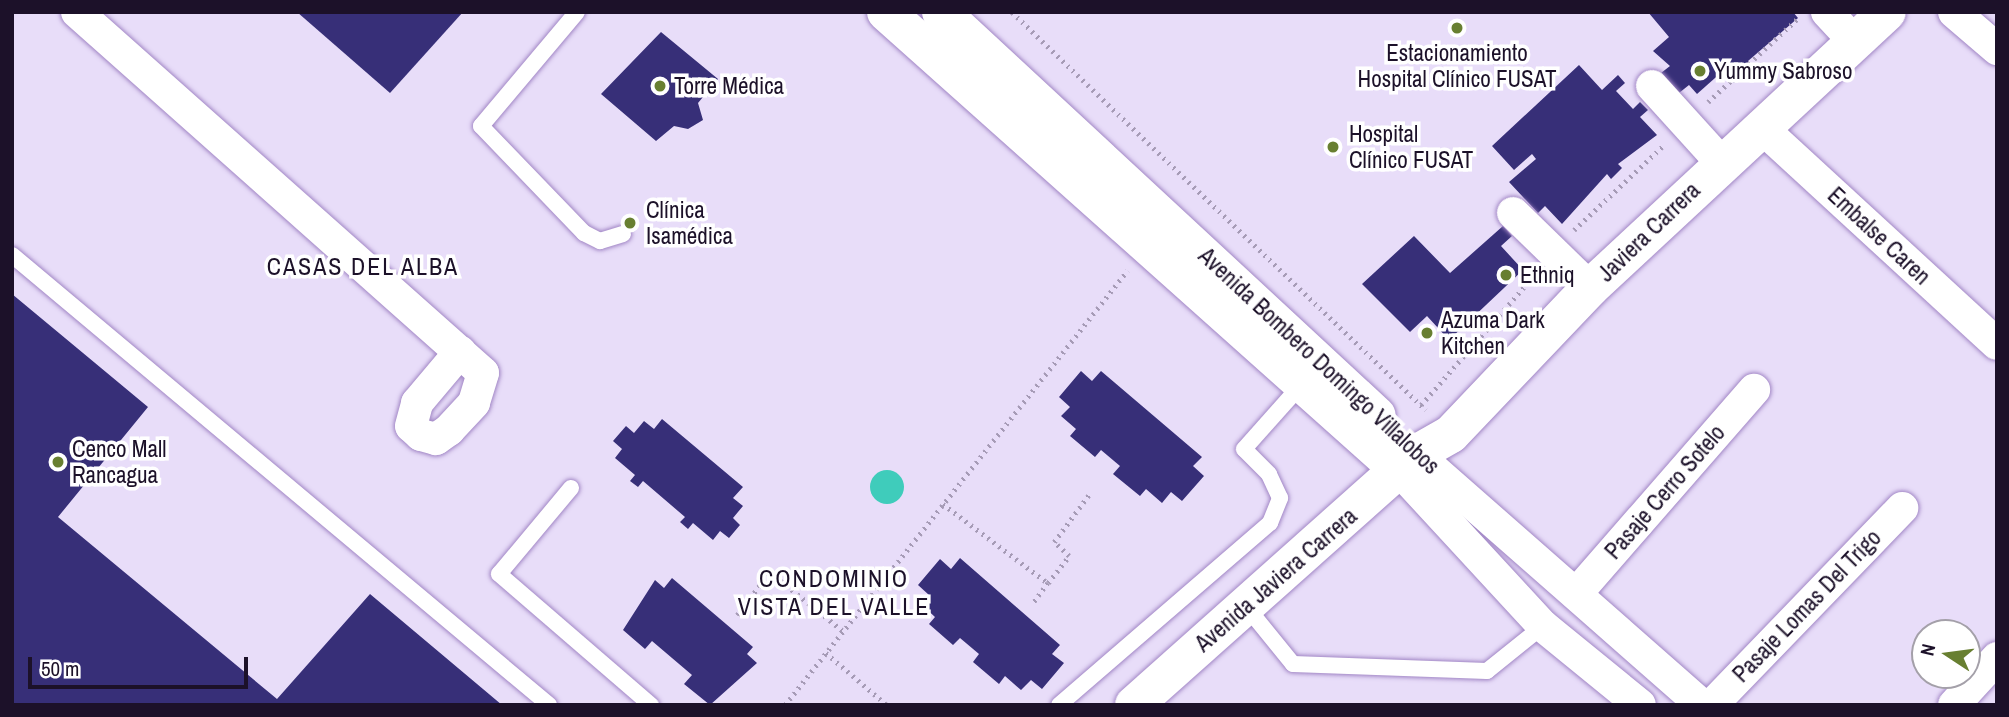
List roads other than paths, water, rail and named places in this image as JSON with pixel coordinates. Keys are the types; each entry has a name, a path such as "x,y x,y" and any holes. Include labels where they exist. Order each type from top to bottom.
{"main road":[{"name":"Avenida Bombero Domingo Villalobos","path":"886,12 937,25 1407,461"},
{"name":"Javiera Carrera","path":"1407,461 1451,434 1590,288 1721,162 1762,128 1886,12"},
{"name":"Avenida Bombero Domingo Villalobos","path":"937,25 1147,246 1302,384 1407,461"},
{"name":"Avenida Javiera Carrera","path":"1134,705 1407,461"}],"street":[{"path":"77,12 460,352"},
{"path":"1827,12 1854,41"},
{"path":"1954,12 1997,49"},
{"path":"1652,86 1721,162"},
{"name":"Embalse Caren","path":"1762,128 1997,344"},
{"path":"1513,213 1590,288"},
{"name":"Pasaje Cerro Sotelo","path":"1576,594 1754,390"},
{"name":"Avenida Bombero Domingo Villalobos","path":"1407,461 1576,594 1702,705"},
{"name":"Avenida Bombero Domingo Villalobos","path":"1407,461 1543,626 1640,705"},
{"name":"Pasaje Lomas Del Trigo","path":"1712,705 1902,508"},
{"path":"1954,705 1997,658"}],"lane":[{"path":"577,12 481,126 584,233 600,241 623,234"},
{"path":"12,255 549,705"},
{"path":"1059,705 1270,523 1280,498 1269,474 1244,449 1302,384"},
{"path":"571,488 499,574 651,705"},
{"path":"1245,605 1293,664 1487,671 1543,626"}],"place":[{"name":"Estacionamiento Hospital Clínico FUSAT","path":"1457,28"},
{"name":"Yummy Sabroso","path":"1700,71"},
{"name":"Torre Médica","path":"660,86"},
{"name":"Hospital Clínico FUSAT","path":"1333,147"},
{"name":"Clínica Isamédica","path":"630,223"},
{"name":"Ethniq","path":"1506,275"},
{"name":"Azuma Dark Kitchen","path":"1427,333"},
{"name":"Cenco Mall Rancagua","path":"58,462"}],"district":[{"name":"CASAS DEL ALBA","path":"363,267"},
{"name":"CONDOMINIO VISTA DEL VALLE","path":"834,593"}]}
